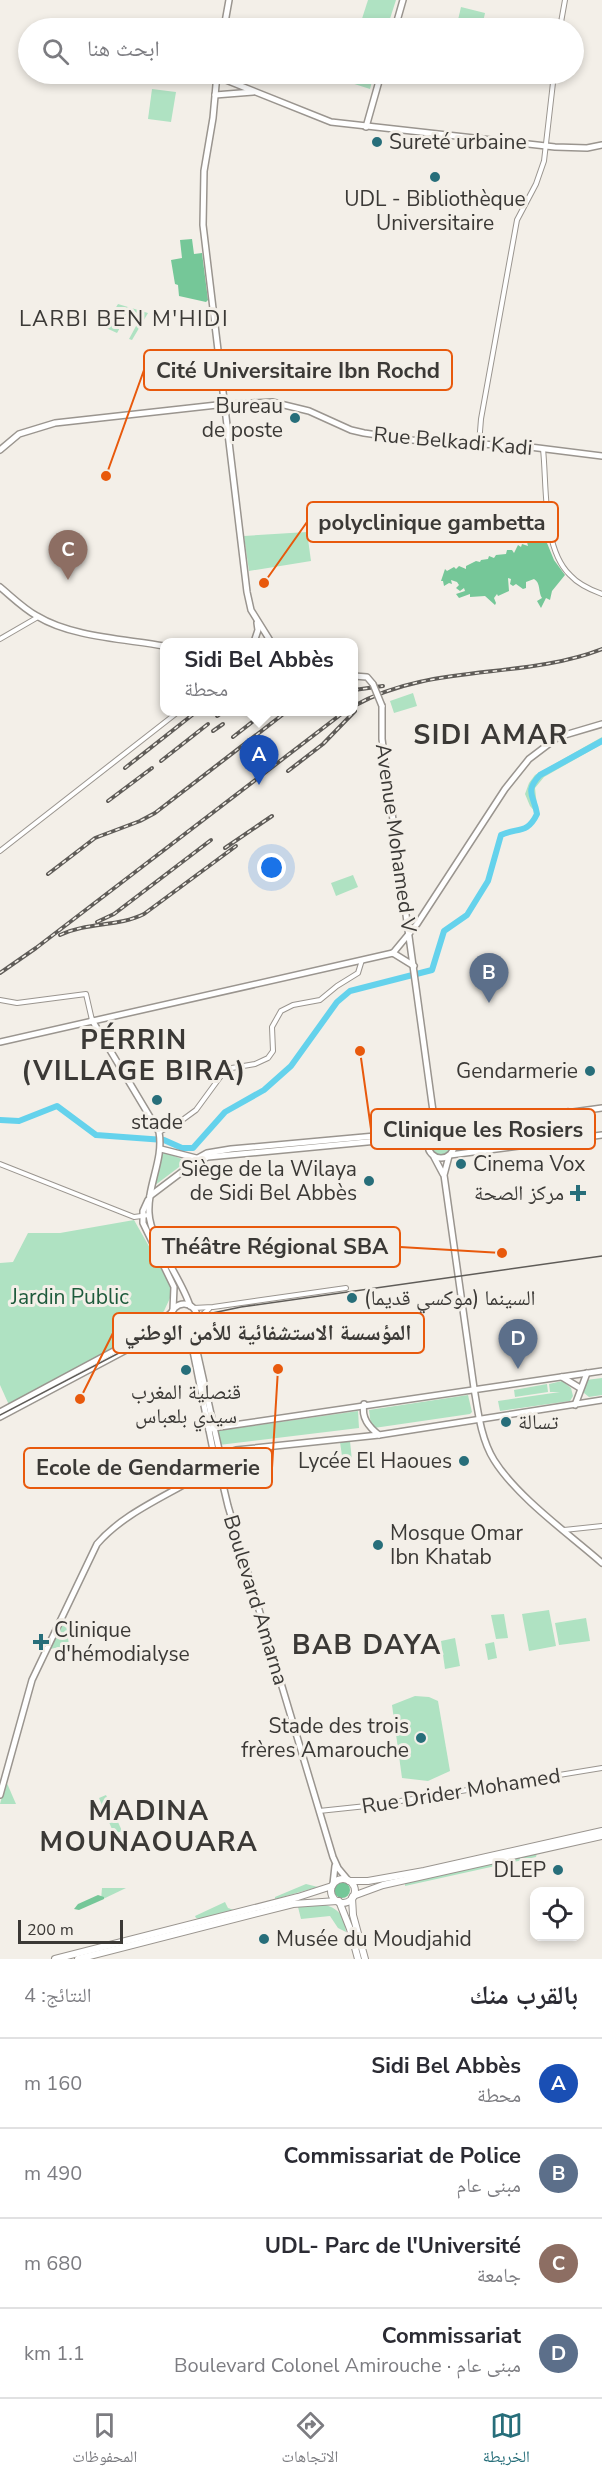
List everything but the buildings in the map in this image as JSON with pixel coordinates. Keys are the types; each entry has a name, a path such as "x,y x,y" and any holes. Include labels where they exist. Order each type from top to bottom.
{"highway":[{"path":"55,1959 287,1900 333,1885 341,1879 368,1881 424,1871 602,1831"},
{"path":"78,1959 293,1904 346,1902 383,1885 602,1836"},
{"path":"348,1880 354,1888 354,1935 358,1959"},
{"path":"333,1885 332,1896 338,1901 365,1959"}],"main road":[{"path":"226,18 229,0"},
{"path":"398,18 403,0"},
{"path":"216,84 204,171 203,225 247,592 257,621 258,630 255,638"},
{"path":"237,84 323,120 366,127 546,146 578,148 602,145"},
{"path":"366,127 378,84"},
{"path":"215,94 255,92"},
{"name":"Rue Belkadi Kadi","path":"0,450 19,434 44,425 224,405 280,403 309,411 351,430 364,433 412,440 543,448 602,456"},
{"path":"0,587 38,617 74,630 160,645"},
{"path":"257,621 269,638"},
{"name":"Avenue Mohamed V","path":"358,676 367,677 373,684 382,706 382,739 435,1115"},
{"path":"0,1042 393,953 410,934 505,789 529,759 558,737 602,724"},
{"path":"407,919 413,920 421,917"},
{"path":"412,955 417,924"},
{"path":"393,953 414,968"},
{"path":"92,1020 159,1133 161,1147 146,1216 196,1321 194,1338 211,1429"},
{"path":"149,1197 201,1157 266,1145 419,1132 446,1133 473,1126 602,1108"},
{"path":"580,1135 581,1111"},
{"path":"568,1112 576,1120 580,1135"},
{"path":"435,1115 455,1143 444,1175"},
{"path":"428,1147 428,1141 435,1133 435,1115"},
{"path":"434,1156 442,1159 580,1135 602,1135"},
{"path":"161,1147 183,1156 201,1157 409,1138 416,1139 428,1147 444,1175 479,1419 490,1453 503,1472 602,1563"},
{"path":"164,1257 174,1287 171,1320 188,1336 192,1346 211,1429"},
{"path":"0,1417 154,1333 179,1305 191,1307"},
{"path":"0,1412 154,1333 188,1329 196,1321"},
{"path":"211,1429 364,1404 602,1371"},
{"path":"575,1405 587,1373"},
{"path":"562,1377 580,1388"},
{"path":"580,1396 586,1403"},
{"path":"0,1795 29,1688 85,1566 100,1540 127,1520 204,1474 218,1460 236,1450 379,1435 602,1400"},
{"path":"364,1404 363,1410 368,1426 379,1435"},
{"path":"360,1436 368,1426"},
{"name":"Boulevard Amarna","path":"211,1429 228,1506 335,1861"},
{"path":"45,1635 50,1639"},
{"path":"335,1861 348,1880"},
{"path":"333,1885 335,1861"}],"street":[{"path":"562,18 565,0"},
{"path":"479,445 481,419 517,220 540,174 546,146 553,84"},
{"path":"543,448 549,523 554,547 570,576 602,594"},
{"path":"0,639 38,617"},
{"path":"0,851 172,716"},
{"path":"159,1133 196,1110 226,1069 255,1064 268,1058 273,1051 272,1027 281,1011 293,1005 324,998 337,986 358,973 362,960"},
{"path":"0,1000 17,1003 86,994 92,1020"},
{"path":"0,1164 129,1215 146,1216"},
{"path":"191,1307 213,1307 345,1288"},
{"path":"196,1321 213,1307"},
{"path":"564,1530 602,1526"},
{"name":"Rue Drider Mohamed","path":"319,1811 376,1805 602,1768"}],"green space":[{"path":"368,0 396,0 390,18 362,18"},
{"path":"461,7 485,13 484,18 458,18"},
{"path":"354,84 371,84 370,89"},
{"path":"152,89 176,92 171,122 148,119"},
{"path":"192,239 194,254 202,253 208,300 206,302 179,296 178,285 175,284 171,260 182,258 180,240"},
{"path":"118,304 148,313 132,340 129,339 142,315 130,310 117,333 104,327"},
{"path":"307,532 311,561 249,571 244,536"},
{"path":"531,539 547,543 554,560 565,575 552,591 550,600 546,598 541,608 537,601 542,598 538,583 534,579 526,582 526,588 523,589 516,584 513,586 510,584 511,579 508,578 509,591 498,596 497,594 494,598 495,605 485,596 470,597 470,594 459,598 456,594 465,591 464,588 460,591 456,588 459,585 457,582 451,580 452,584 444,586 441,581 445,569 447,571 459,566 466,569 466,566 488,559 489,556 494,558 496,555 506,554 507,550 512,550 514,553 518,545 528,546 527,542"},
{"path":"413,693 417,706 394,713 390,701"},
{"path":"602,737 602,744 544,777 535,788 538,815 530,806 525,794 535,775"},
{"path":"353,875 358,887 336,896 331,883"},
{"path":"476,1131 483,1140 508,1136 512,1143 462,1150 457,1141 458,1138 464,1133"},
{"path":"442,1134 450,1137 453,1145 450,1153 442,1156 434,1153 431,1145 434,1137"},
{"path":"161,1151 187,1161 150,1189"},
{"name":"Jardin Public","path":"134,1220 171,1285 170,1298 164,1311 146,1331 9,1405 0,1385 0,1263 13,1262 28,1233 60,1233"},
{"path":"602,1378 602,1395 589,1397 584,1393 583,1385 586,1380"},
{"path":"562,1381 571,1388 573,1396 570,1401 500,1411 498,1401 560,1392 550,1392 549,1384"},
{"path":"547,1384 548,1392 515,1397 514,1390"},
{"path":"468,1395 472,1412 470,1414 374,1428 371,1426 369,1410"},
{"path":"358,1411 359,1428 219,1445 216,1431"},
{"path":"350,1441 352,1461 343,1463 340,1442"},
{"path":"549,1610 556,1646 529,1651 522,1614"},
{"path":"504,1614 508,1638 496,1639 491,1615"},
{"path":"586,1618 590,1641 559,1645 555,1623"},
{"path":"60,1624 66,1624 69,1645 50,1649"},
{"path":"455,1638 460,1666 445,1669 441,1641"},
{"path":"494,1642 497,1658 488,1660 485,1644"},
{"name":"Stade des trois frères Amarouche","path":"415,1696 429,1697 438,1701 450,1771 428,1781 402,1778 392,1705"},
{"path":"6,1781 16,1804 0,1804"},
{"path":"106,1795 122,1831 114,1834 99,1798"},
{"path":"537,1853 536,1857 405,1886 405,1881"},
{"path":"339,1882 345,1882 350,1890 348,1896 339,1898 334,1893 334,1887"},
{"path":"306,1884 318,1887 275,1899 275,1897"},
{"path":"102,1888 126,1888 101,1900"},
{"path":"98,1895 104,1899 79,1910 74,1909 78,1904"},
{"path":"225,1902 228,1908 234,1910 196,1918 195,1916"},
{"path":"314,1904 337,1910 343,1919 346,1932 338,1928 330,1916 301,1919 298,1907"}],"water":[{"path":"185,1228 189,1254 177,1256 173,1230"}],"waterway":[{"path":"0,1120 19,1121 57,1106 96,1135 164,1140 182,1148 193,1148 225,1112 264,1090 291,1066 337,1002 350,991 432,970 444,931 467,915 488,881 501,835 525,828 537,814 531,794 535,781 540,775 602,741"}],"tram line":[{"path":"0,1415 184,1319 241,1307 602,1256"}],"railway":[{"path":"358,704 383,692 414,683 540,665 571,659 602,649"},
{"path":"358,689 383,686"},
{"path":"125,768 191,716"},
{"path":"233,737 260,716"},
{"path":"48,874 95,838 155,813 281,716"},
{"path":"0,973 36,948 339,716"},
{"path":"288,771 323,744 350,716"},
{"path":"161,761 208,724"},
{"path":"213,731 223,724"},
{"path":"108,801 152,768"},
{"path":"225,848 272,816"},
{"path":"97,922 114,914 211,840"},
{"path":"60,935 81,928 124,921 144,914 236,846"}],"place":[{"name":"Sureté urbaine","path":"377,142"},
{"name":"UDL - Bibliothèque Universitaire","path":"435,177"},
{"name":"Bureau de poste","path":"295,418"},
{"name":"Cité Universitaire Ibn Rochd","path":"106,476"},
{"name":"UDL- Parc de l'Université","path":"68,580"},
{"name":"polyclinique gambetta","path":"264,583"},
{"name":"Sidi Bel Abbès","path":"259,785"},
{"name":"Commissariat de Police","path":"489,1003"},
{"name":"Clinique les Rosiers","path":"360,1051"},
{"name":"Gendarmerie","path":"590,1071"},
{"name":"stade","path":"157,1100"},
{"name":"Cinema Vox","path":"461,1164"},
{"name":"Siège de la Wilaya de Sidi Bel Abbès","path":"369,1181"},
{"name":"مركز الصحة","path":"578,1193"},
{"name":"Théâtre Régional SBA","path":"502,1253"},
{"name":"السينما (موكسي قديما)","path":"352,1298"},
{"name":"Ecole de Gendarmerie","path":"278,1369"},
{"name":"Commissariat","path":"518,1369"},
{"name":"قنصلية المغرب سيدي بلعباس","path":"186,1370"},
{"name":"المؤسسة الاستشفائية للأمن الوطني","path":"80,1399"},
{"name":"تسالة","path":"506,1422"},
{"name":"Lycée El Haoues","path":"464,1461"},
{"name":"Mosque Omar Ibn Khatab","path":"378,1545"},
{"name":"Clinique d'hémodialyse","path":"41,1642"},
{"name":"Stade des trois frères Amarouche","path":"421,1738"},
{"name":"DLEP","path":"558,1870"},
{"name":"Musée du Moudjahid","path":"264,1939"}],"district":[{"name":"LARBI BEN M'HIDI","path":"124,318"},
{"name":"SIDI AMAR","path":"491,735"},
{"name":"PÉRRIN (VILLAGE BIRA)","path":"134,1056"},
{"name":"BAB DAYA","path":"367,1645"},
{"name":"MADINA MOUNAOUARA","path":"149,1826"}]}
